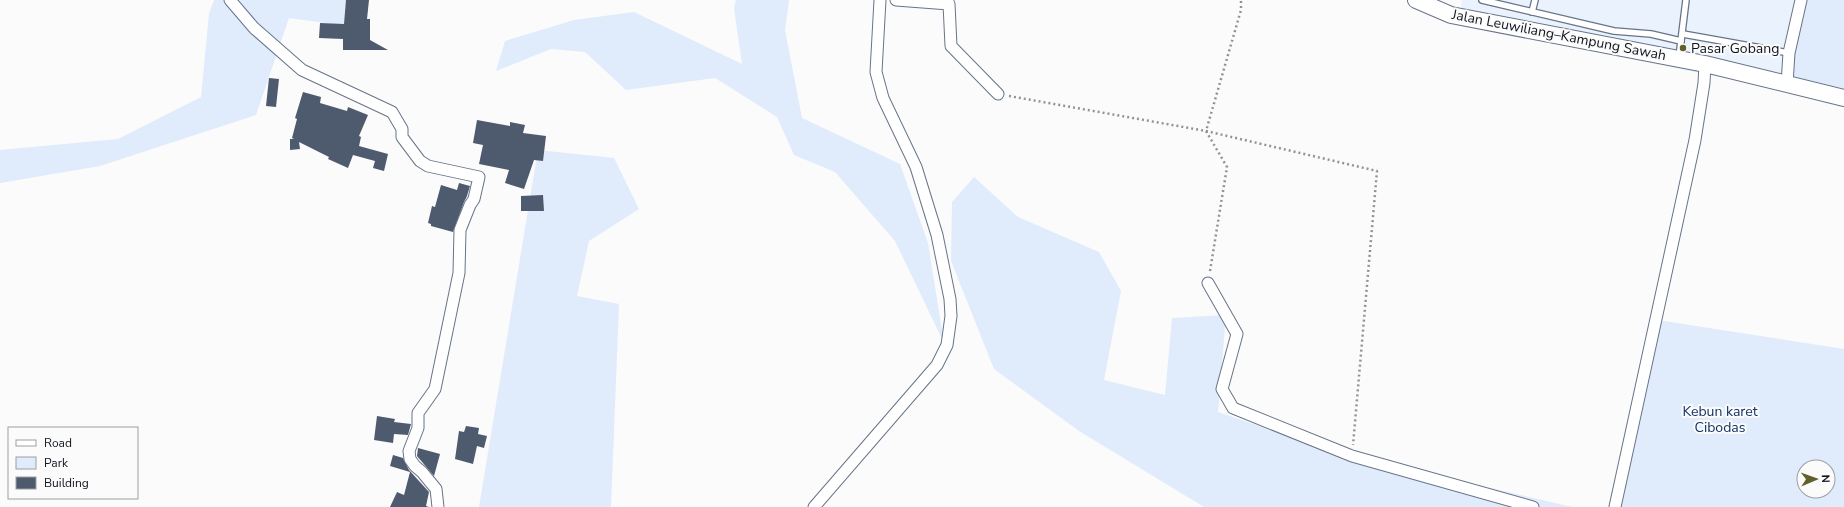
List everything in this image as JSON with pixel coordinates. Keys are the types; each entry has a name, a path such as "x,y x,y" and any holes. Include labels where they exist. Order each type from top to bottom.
{"main road":[{"name":"Jalan Leuwiliang–Kampung Sawah","path":"1416,0 1451,15 1705,64 1844,98"}],"street":[{"path":"230,0 254,28 302,70 392,112 402,129 402,137 420,161 428,166 479,176 474,199 460,230 459,273 435,390 418,412 418,428 409,451 410,459 414,466 422,472 436,489 438,507"},
{"path":"814,507 937,365 947,345 951,316 950,298 937,235 916,167 883,98 876,72 880,0"},
{"path":"896,0 949,4 951,46 998,94"},
{"path":"1787,84 1789,53 1801,0"},
{"path":"1615,507 1695,140 1704,83 1705,64"},
{"path":"1208,284 1237,334 1222,389 1233,408 1352,456 1533,507"}],"lane":[{"path":"1482,0 1614,31 1651,34 1681,41"},
{"path":"1532,12 1535,0"},
{"path":"1679,59 1686,0"},
{"path":"1682,34 1789,53"}],"path":[{"path":"1208,284 1227,167 1206,132 1240,10 1241,0"},
{"path":"998,94 1206,132 1377,171 1352,456"}],"shaded area":[{"name":"Pasar Gobang","path":"1462,0 1796,0 1781,88 1699,73 1459,24"}],"green space":[{"path":"214,0 366,0 354,27 289,18 256,115 100,166 0,183 0,150 118,139 201,97 209,14"},
{"path":"736,0 789,0 785,30 802,118 900,164 928,243 944,343 895,241 835,172 794,155 777,117 715,78 626,90 585,52 551,49 496,71 505,41 574,20 634,12 742,64 734,8"},
{"path":"1796,0 1844,0 1844,101 1781,88"},
{"path":"538,150 614,158 639,209 589,241 577,296 619,304 611,507 479,507"},
{"path":"974,177 1018,217 1099,252 1121,291 1104,380 1165,395 1172,318 1226,315 1218,412 1340,453 1572,507 1204,507 1079,431 994,369 951,261 952,202"},
{"name":"Kebun karet Cibodas","path":"1651,319 1844,349 1844,507 1612,507"}],"building":[{"path":"346,0 369,0 367,19 370,19 370,40 388,50 343,50 343,39 319,38 320,23 344,24"},
{"path":"269,78 279,79 276,107 266,106"},
{"path":"303,92 321,97 320,103 347,111 348,107 368,115 359,136 361,137 359,146 388,154 384,171 373,168 375,161 353,155 348,168 328,159 329,157 299,142 300,149 290,150 290,139 294,139 292,138 297,119 295,118"},
{"path":"477,120 510,126 510,122 525,125 523,133 546,136 543,161 534,160 524,189 505,183 509,170 479,164 483,145 473,143"},
{"path":"459,183 470,186 453,232 431,226 431,224 428,223 432,206 435,207 441,185 457,190"},
{"path":"543,195 544,211 521,211 521,196"},
{"path":"377,416 395,419 394,422 411,424 408,435 394,434 393,443 374,440"},
{"path":"466,426 479,428 478,434 487,436 484,448 477,446 473,464 455,459 459,431 464,432"},
{"path":"418,448 440,454 434,476 417,456"},
{"path":"393,455 403,458 409,470 429,492 426,506 429,507 390,507 397,492 404,495 410,472 390,466"}],"place":[{"name":"Pasar Gobang","path":"1683,48"}]}
